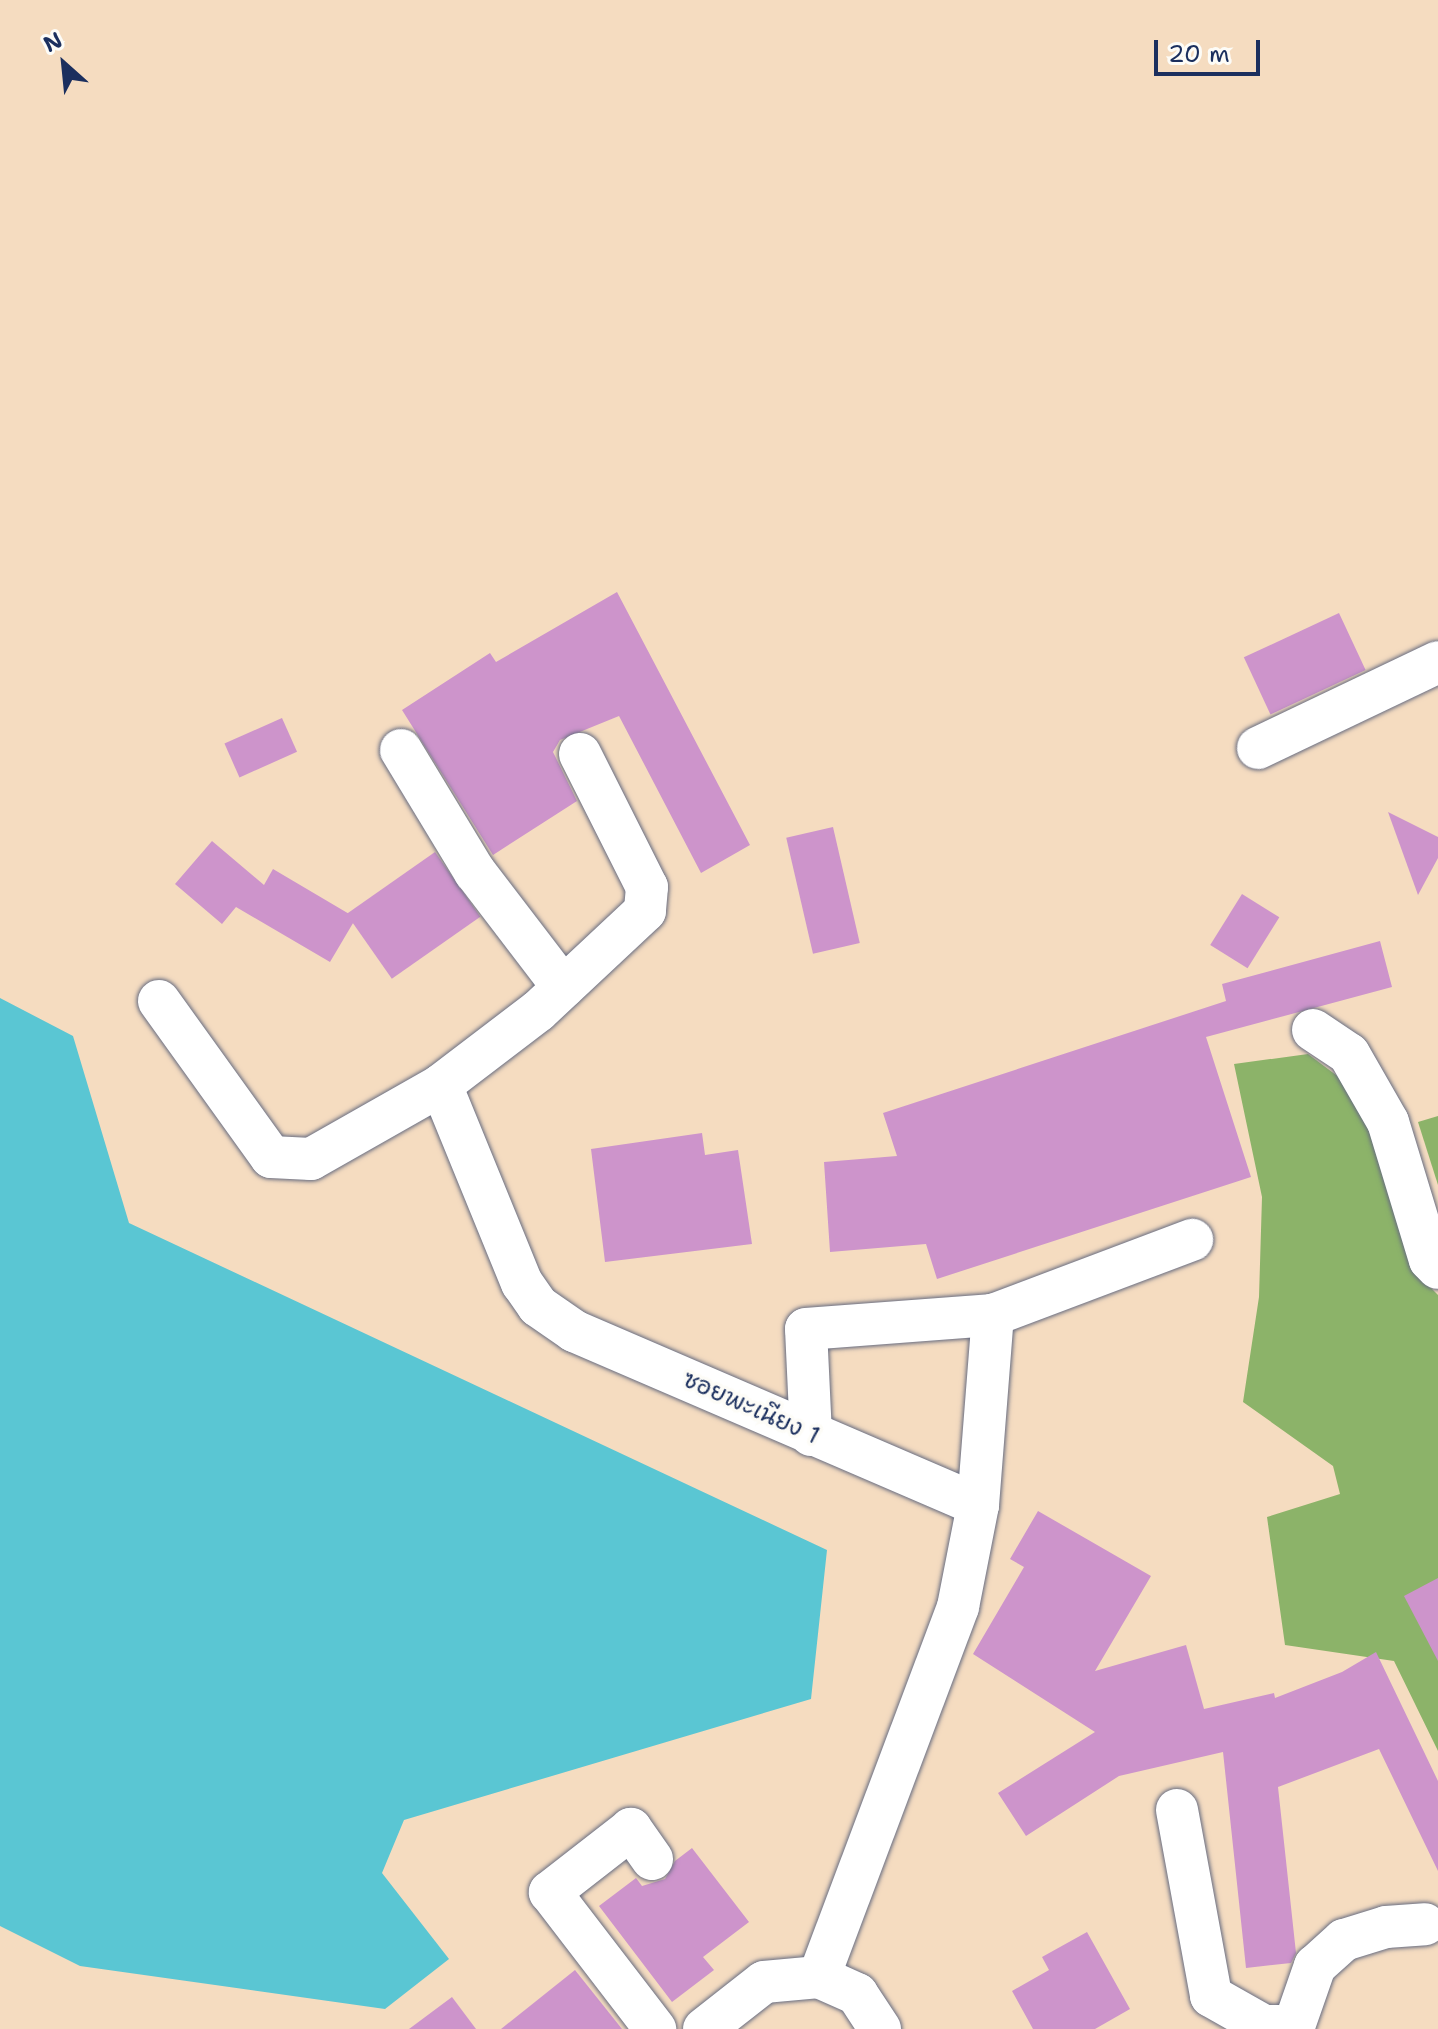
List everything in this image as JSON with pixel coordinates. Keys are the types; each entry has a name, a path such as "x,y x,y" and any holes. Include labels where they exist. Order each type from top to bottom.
{"street":[{"path":"1258,748 1438,662"},
{"path":"401,750 475,872 563,987"},
{"path":"159,1001 271,1157 311,1159 441,1085 563,987 645,911 647,887 580,754"},
{"path":"1313,1030 1349,1054 1388,1122 1430,1260 1438,1268"},
{"name":"ซอยพะเนียง 1","path":"441,1085 522,1283 538,1306 574,1331 978,1505"},
{"path":"811,1435 806,1329 993,1315 1192,1240"},
{"path":"819,1977 958,1607 978,1505 993,1315"},
{"path":"1177,1810 1211,1996 1264,2026 1292,2028 1315,1966 1344,1940 1386,1927 1425,1924"},
{"path":"652,1859 631,1829 550,1892 655,2029"},
{"path":"704,2029 764,1982 819,1977 857,1994 880,2029"}],"green space":[{"path":"1308,1054 1340,1078 1376,1140 1420,1277 1438,1295 1438,1751 1394,1661 1285,1645 1267,1517 1340,1494 1333,1466 1243,1402 1259,1297 1262,1197 1234,1064"},
{"path":"1438,1116 1438,1185 1418,1122"}],"water":[{"path":"0,998 73,1036 129,1223 827,1550 811,1699 404,1820 382,1873 449,1959 385,2009 80,1966 0,1926"}],"building":[{"path":"617,592 750,845 701,873 619,716 560,740 553,752 577,801 493,855 402,710 490,653 496,662"},
{"path":"1339,613 1366,670 1270,714 1244,657"},
{"path":"282,718 297,752 239,777 224,744"},
{"path":"1388,812 1438,837 1438,858 1418,895"},
{"path":"833,827 860,943 813,954 786,838"},
{"path":"212,841 264,885 273,869 356,918 330,962 236,907 222,924 175,884"},
{"path":"435,852 480,917 392,979 347,914"},
{"path":"1242,894 1279,917 1248,968 1210,945"},
{"path":"1380,941 1392,987 1206,1037 1251,1177 937,1279 926,1244 830,1252 824,1162 897,1156 883,1113 1226,1001 1222,984"},
{"path":"702,1133 705,1155 738,1150 752,1244 605,1262 591,1149"},
{"path":"1038,1511 1151,1576 1095,1671 1186,1645 1204,1709 1274,1693 1275,1698 1342,1672 1376,1652 1438,1781 1438,1871 1379,1749 1278,1787 1296,1953 1291,1963 1246,1968 1223,1752 1119,1776 1026,1836 998,1793 1095,1732 973,1654 1024,1567 1010,1559"},
{"path":"1438,1578 1438,1661 1404,1596"},
{"path":"692,1848 749,1922 703,1957 714,1970 672,2002 599,1906 636,1878 642,1886 665,1879 675,1861"},
{"path":"1087,1932 1130,2009 1095,2029 1033,2029 1012,1991 1049,1970 1042,1957"},
{"path":"575,1970 622,2029 501,2029"},
{"path":"452,1997 476,2029 409,2029"}]}
